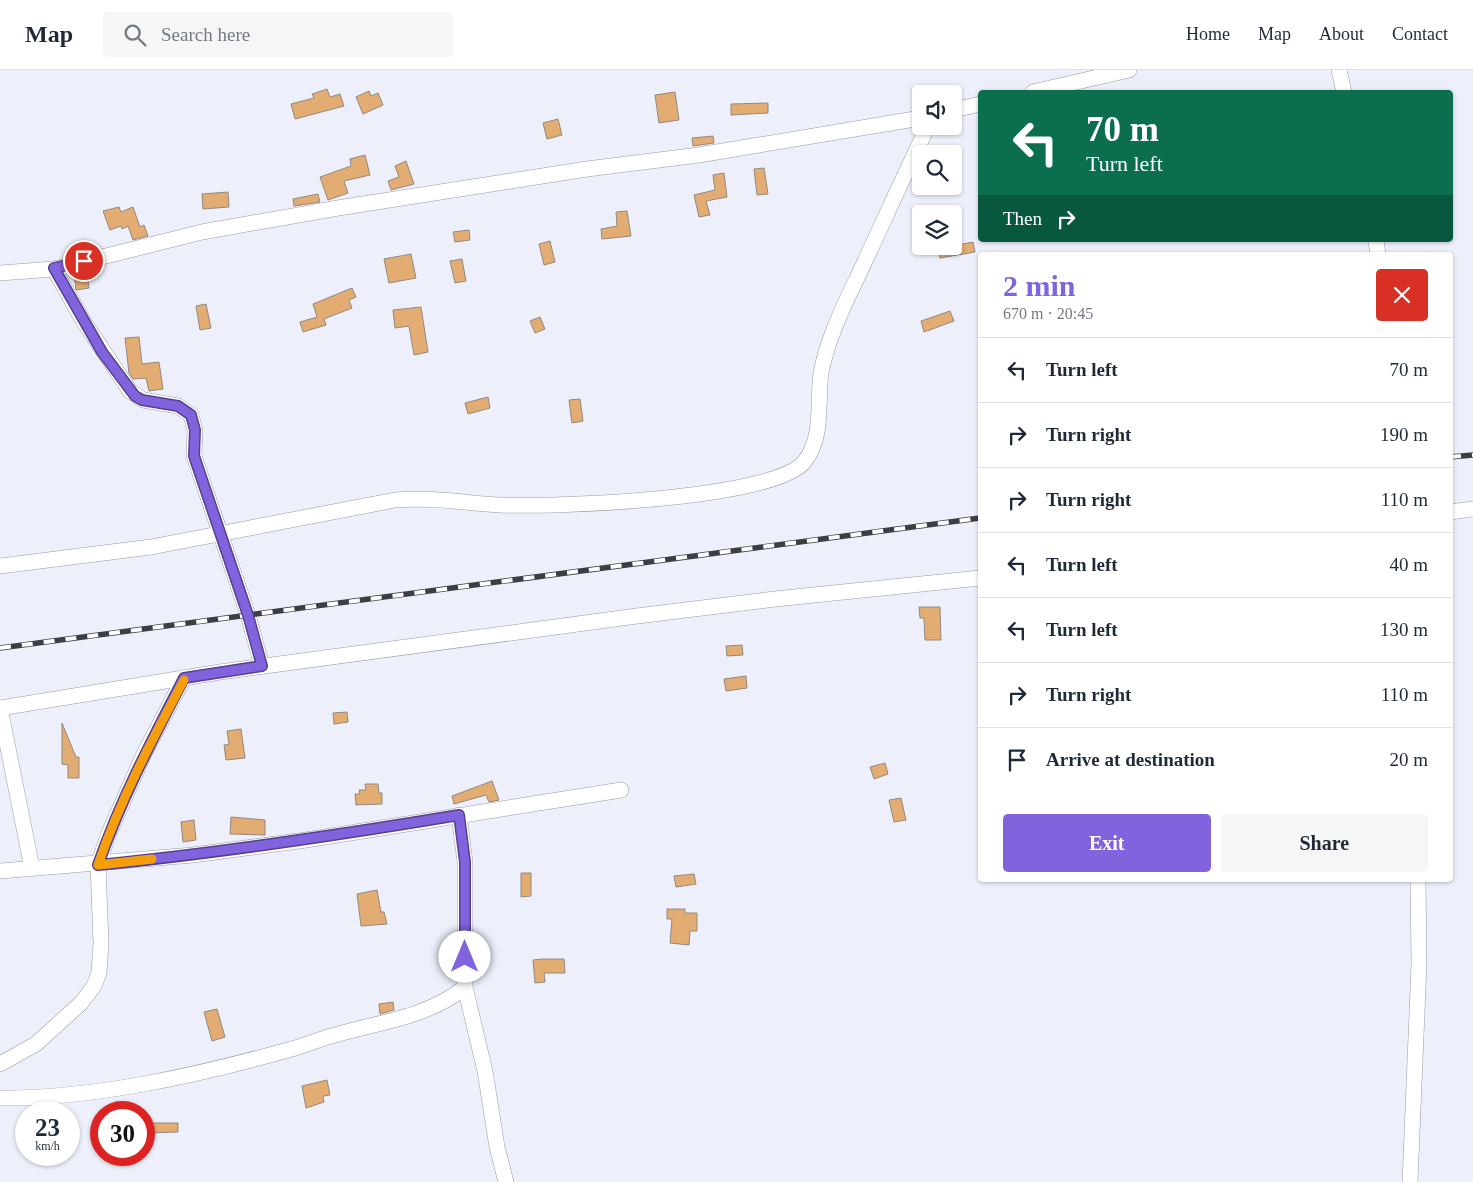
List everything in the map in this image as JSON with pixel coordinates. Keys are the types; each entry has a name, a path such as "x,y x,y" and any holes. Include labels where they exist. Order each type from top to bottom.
{"street":[{"path":"1042,90 1129,70"},
{"path":"1339,70 1344,90"},
{"path":"962,108 978,104"},
{"path":"0,273 54,268 202,232 303,214 587,169 708,153 912,119"},
{"path":"0,566 151,547 221,535 353,507 414,499 499,505 572,506 710,493 753,486 800,466 806,460 816,435 821,374 832,337 896,191 924,135"},
{"path":"54,268 84,322 130,391 142,400 178,406 191,415 195,430 194,456 248,615 262,666"},
{"path":"1453,512 1473,510"},
{"path":"32,868 0,708 262,666 755,601 978,578"},
{"path":"0,1064 36,1044 81,1003 94,986 99,972 101,943 98,865 109,833 144,754 184,678"},
{"path":"0,871 98,865 193,855 306,840 621,790"},
{"path":"459,815 465,862 465,986 484,1062 497,1146 506,1182"},
{"path":"1410,1182 1419,964 1418,882"},
{"path":"0,1098 37,1098 78,1094 148,1082 250,1059 420,1012 442,1004 465,986"}],"building":[{"path":"327,89 330,97 340,94 344,106 295,119 291,104 314,98 312,94"},
{"path":"369,91 371,96 378,93 383,105 363,114 356,97"},
{"path":"675,92 679,120 659,123 655,95"},
{"path":"768,103 768,113 731,115 731,104"},
{"path":"558,119 562,135 547,139 543,123"},
{"path":"713,136 714,143 693,146 692,138"},
{"path":"365,155 370,175 344,181 348,193 328,200 320,177 351,166 350,159"},
{"path":"406,161 414,184 391,190 388,181 399,177 395,166"},
{"path":"764,168 768,194 757,195 754,169"},
{"path":"724,173 727,197 706,201 710,215 699,217 694,195 715,190 713,175"},
{"path":"228,192 229,207 203,209 202,194"},
{"path":"318,194 320,202 294,206 293,199"},
{"path":"119,207 121,212 133,207 140,227 144,225 148,236 133,240 128,226 122,229 121,226 110,230 103,211"},
{"path":"627,211 631,236 602,239 601,229 617,226 616,212"},
{"path":"469,230 470,240 455,242 453,232"},
{"path":"550,241 555,262 544,265 539,244"},
{"path":"973,242 975,252 962,254 962,244"},
{"path":"411,254 416,278 389,283 384,259"},
{"path":"939,255 958,255 940,258"},
{"path":"462,259 466,281 455,283 450,261"},
{"path":"87,273 89,288 76,290 74,274"},
{"path":"352,288 356,297 349,300 352,308 324,319 326,325 303,332 300,322 317,317 313,304"},
{"path":"206,304 211,328 200,330 196,306"},
{"path":"421,307 428,352 414,355 409,326 395,328 393,310"},
{"path":"950,311 954,321 924,332 921,321"},
{"path":"540,317 545,329 535,333 530,321"},
{"path":"139,337 142,364 159,362 163,389 149,391 146,378 133,379 129,373 125,338"},
{"path":"488,397 490,408 468,414 465,403"},
{"path":"580,399 583,421 572,423 569,400"},
{"path":"919,607 940,607 941,640 925,640 924,618 920,618"},
{"path":"742,645 743,655 727,656 726,646"},
{"path":"746,676 747,688 726,691 724,679"},
{"path":"347,712 348,722 334,724 333,713"},
{"path":"62,723 76,757 79,757 79,778 68,778 68,765 62,764"},
{"path":"241,729 245,758 226,760 224,745 229,744 227,731"},
{"path":"885,763 888,774 874,779 870,767"},
{"path":"492,781 499,800 489,802 486,795 454,804 452,796"},
{"path":"365,784 378,784 379,793 382,793 382,804 356,805 355,794 360,794 359,790 366,790"},
{"path":"901,798 906,820 894,822 889,800"},
{"path":"231,817 265,820 265,835 230,834"},
{"path":"194,820 196,840 183,842 181,822"},
{"path":"521,873 531,873 531,896 521,897"},
{"path":"694,874 696,884 676,887 674,876"},
{"path":"377,890 381,912 384,912 387,924 361,926 357,894"},
{"path":"667,909 685,909 685,913 697,913 697,931 690,931 689,945 670,943 672,919 667,919"},
{"path":"564,959 565,973 544,973 545,982 535,983 533,960"},
{"path":"393,1002 394,1010 380,1014 379,1004"},
{"path":"217,1009 225,1037 212,1041 204,1012"},
{"path":"327,1080 330,1095 323,1096 324,1102 306,1108 302,1086"},
{"path":"155,1123 178,1123 178,1132 155,1133"}],"railway":[{"path":"1453,457 1473,455"},
{"path":"0,648 978,518"}],"slow traffic":[{"path":"152,859 98,865 109,833 144,754 184,680"}],"route":[{"path":"84,261 54,268 102,352 124,384 138,398 182,407 187,410 193,419 195,430 194,456 213,507 248,615 262,666 184,678 144,754 109,833 98,865 306,840 459,815 465,862 465,957"}]}
